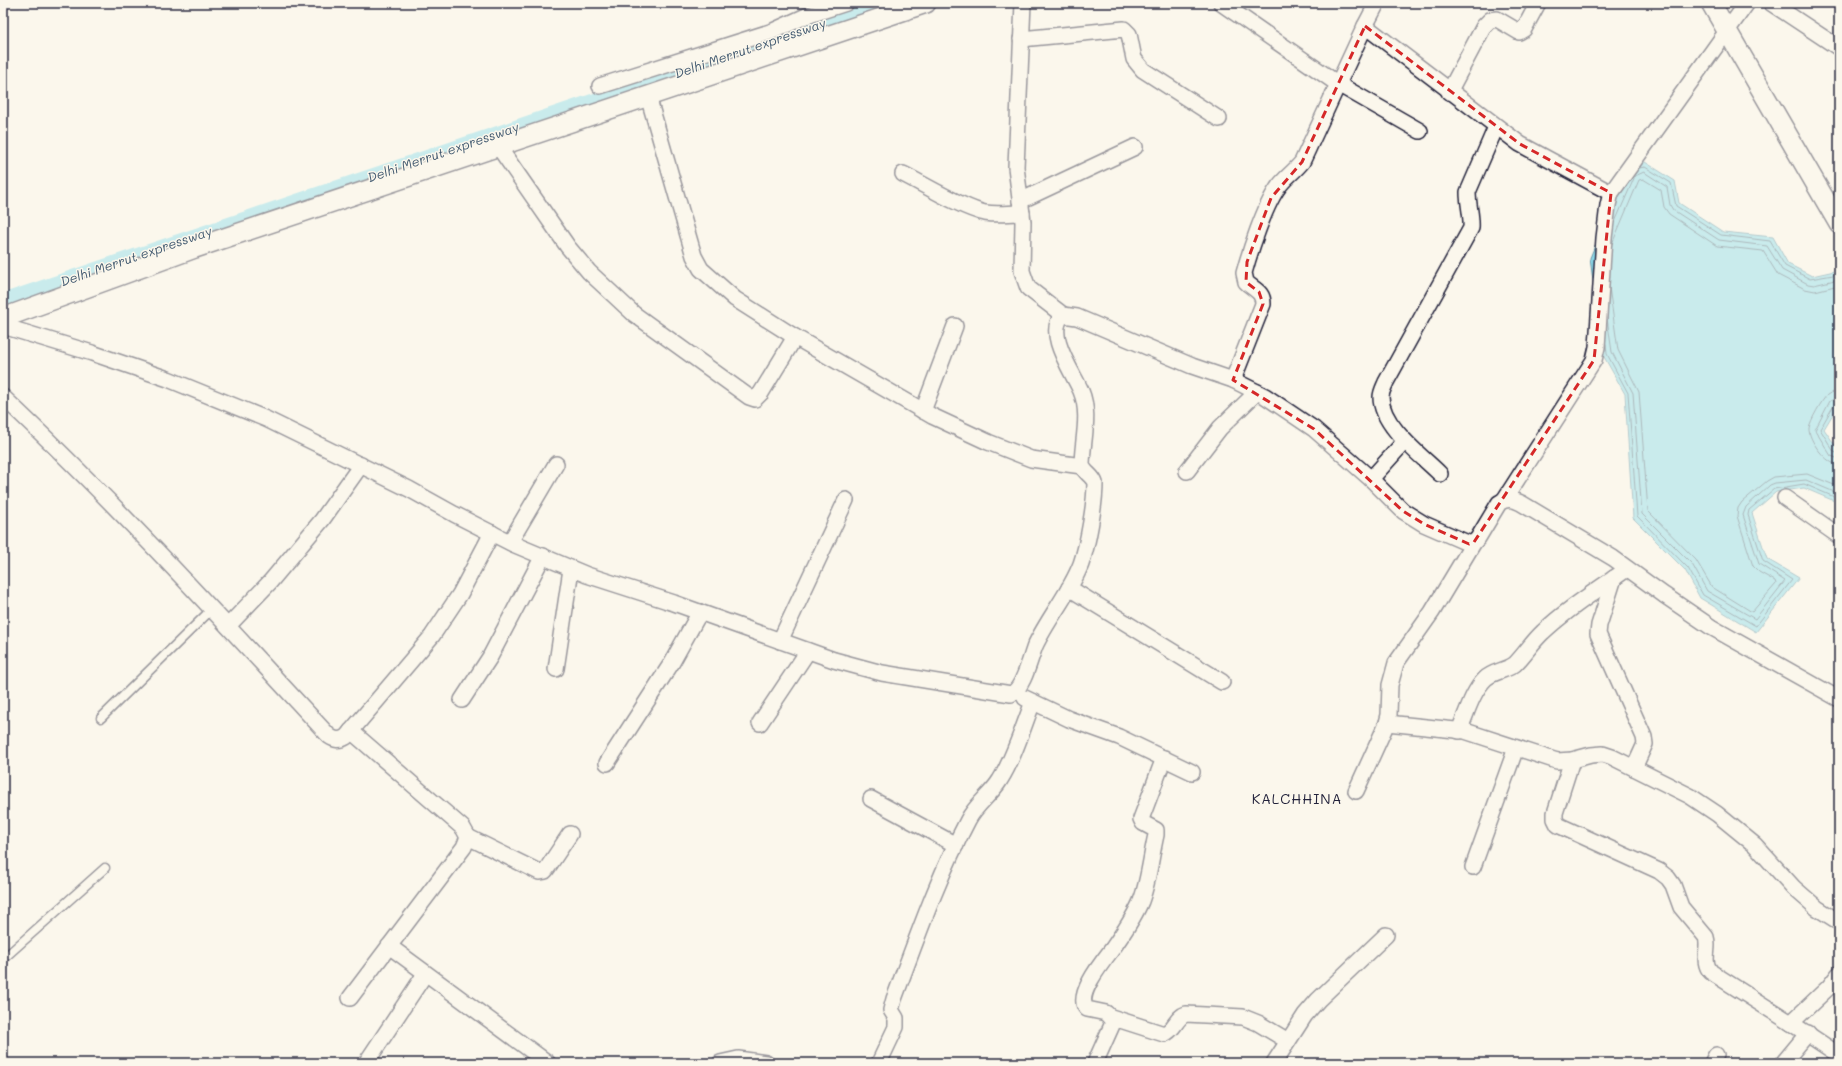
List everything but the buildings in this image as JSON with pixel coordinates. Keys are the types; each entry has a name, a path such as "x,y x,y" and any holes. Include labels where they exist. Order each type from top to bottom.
{"street":[{"path":"600,86 773,32 806,16 846,3"},
{"path":"3,318 195,248 926,3"},
{"path":"1023,3 1016,168 1023,237 1022,271 1024,282 1028,288 1035,295 1063,315 1077,317 1192,366 1232,380 1257,392 1292,413 1314,429 1371,479 1403,511 1469,544 1474,542"},
{"path":"1221,3 1338,84 1420,131"},
{"path":"1232,380 1263,304 1263,297 1246,282 1244,273 1271,198 1280,184 1302,162 1364,26 1377,3"},
{"path":"1449,92 1484,26 1490,20 1497,19 1518,32 1524,29 1538,3"},
{"path":"1711,3 1839,224"},
{"path":"1356,791 1390,715 1390,685 1396,663 1432,612 1474,542 1500,503 1504,500 1594,360 1597,347 1604,238 1611,193 1728,32 1747,3"},
{"path":"1771,3 1839,48"},
{"path":"1364,26 1449,92 1520,144 1611,193"},
{"path":"1021,39 1124,29 1129,34 1134,59 1142,70 1219,119"},
{"path":"648,96 694,256 701,269 735,299 795,337 923,411 954,427 1031,459 1082,466"},
{"path":"1440,474 1405,440 1386,416 1382,404 1382,390 1471,228 1468,192 1496,127"},
{"path":"498,146 568,247 589,272 634,314 749,397 755,398 761,393 795,337"},
{"path":"903,174 978,211 994,214 1021,207 1135,147"},
{"path":"1014,692 1021,682 1038,640 1069,588 1081,563 1092,513 1095,488 1094,479 1084,470 1082,466 1086,415 1085,404 1081,390 1061,351 1057,328 1059,319 1063,315"},
{"path":"3,326 92,353 168,379 266,419 361,465 510,542 571,569 700,612 834,660 882,673 1005,694 1014,692 1069,719 1119,737 1192,772"},
{"path":"923,411 955,326"},
{"path":"1187,471 1220,428 1257,392"},
{"path":"3,397 35,427 212,609 329,736 335,740 340,740 352,731 413,660 446,616 492,533"},
{"path":"1371,479 1405,440"},
{"path":"510,542 556,464"},
{"path":"228,626 270,582 322,520 361,465"},
{"path":"1785,498 1839,536"},
{"path":"1504,500 1509,499 1521,503 1613,558 1711,627 1839,699"},
{"path":"780,640 846,500"},
{"path":"462,700 490,657 543,556"},
{"path":"556,669 571,569"},
{"path":"1459,731 1484,679 1489,675 1504,670 1514,664 1543,631 1627,569"},
{"path":"1614,578 1598,625 1598,634 1644,737 1645,744 1634,768"},
{"path":"1069,588 1222,682"},
{"path":"607,763 671,664 700,612"},
{"path":"760,723 808,651"},
{"path":"879,1063 896,1027 896,1018 891,1010 925,914 956,845 974,810 991,794 1002,778 1033,702"},
{"path":"1387,723 1472,733 1557,761 1572,760 1591,755 1603,754 1690,796 1717,814 1755,845 1794,888 1817,908 1839,922"},
{"path":"352,731 463,828 468,838 539,872 548,867 570,834"},
{"path":"1473,867 1516,748"},
{"path":"1164,758 1141,819 1143,823 1156,830 1142,899 1125,930 1094,975 1083,998 1083,1004 1087,1009 1106,1013 1111,1017 1164,1034 1171,1030 1182,1015 1186,1014 1243,1017 1258,1023 1288,1041"},
{"path":"1572,760 1555,813 1555,819 1558,825 1646,864 1668,878 1673,885 1681,907 1706,937 1706,961 1707,967 1711,972 1808,1033 1839,1056"},
{"path":"871,799 956,845"},
{"path":"350,998 464,847 468,838"},
{"path":"1274,1063 1305,1015 1318,1000 1386,935"},
{"path":"389,946 425,974 548,1063"},
{"path":"366,1063 425,974"},
{"path":"1791,1022 1829,987 1839,974"},
{"path":"1095,1063 1112,1025 1111,1017"},
{"path":"1783,1063 1808,1033"},
{"path":"720,1063 738,1059 766,1063"}],"lane":[{"path":"101,718 212,609"},
{"path":"3,959 105,868"}],"highlighted area":[{"path":"1365,26 1520,144 1611,193 1594,360 1474,542 1469,544 1424,524 1403,511 1314,429 1233,380 1263,304 1259,292 1246,282 1247,262 1271,198 1302,162"}],"water":[{"path":"1645,162 1675,181 1679,203 1723,232 1773,237 1788,264 1812,276 1839,270 1839,404 1824,429 1839,451 1839,503 1804,488 1776,492 1752,513 1767,559 1799,578 1756,632 1700,598 1685,570 1633,518 1625,394 1603,355 1590,258 1628,168"}],"waterway":[{"name":"Delhi Merrut expressway","path":"3,301 883,3"}],"district":[{"name":"KALCHHINA","path":"1297,799"}]}
